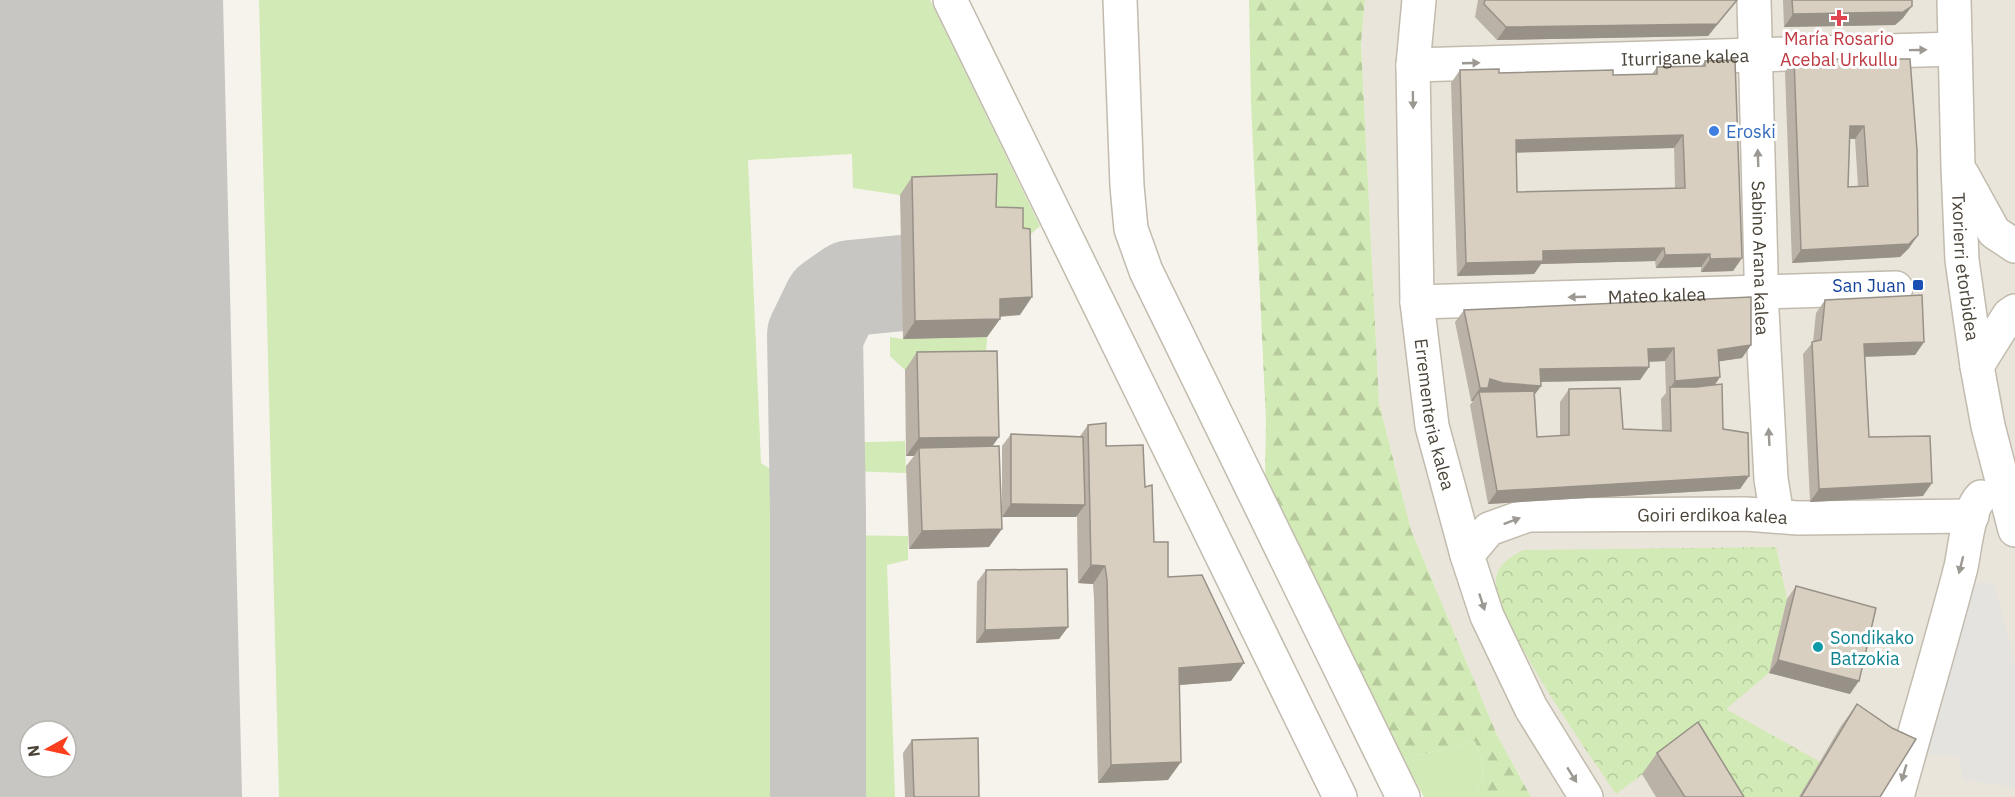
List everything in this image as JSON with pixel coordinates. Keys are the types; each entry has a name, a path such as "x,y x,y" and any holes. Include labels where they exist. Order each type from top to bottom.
{"street":[{"path":"950,0 1340,797"},
{"path":"1120,0 1127,186 1131,229 1146,271 1403,797"},
{"name":"Errementeria kalea","path":"1419,0 1413,65 1417,302 1432,426 1467,555 1487,616 1531,708 1586,797"},
{"name":"Sabino Arana kalea","path":"1754,0 1761,292 1772,478 1762,515"},
{"name":"Txorierri etorbidea","path":"1954,0 1962,260 1988,426 2015,530"},
{"name":"Iturrigane kalea","path":"1413,65 1955,49"},
{"path":"1958,167 1994,232 2015,246"},
{"name":"Mateo kalea","path":"1417,302 1896,288"},
{"path":"1977,366 2009,315 2015,311"},
{"path":"1897,797 1961,566 1976,501 2001,476"},
{"name":"Goiri erdikoa kalea","path":"1467,555 1489,529 1528,514 1762,515 1798,518 1972,516"}],"shaded area":[{"path":"1365,0 2015,0 2015,797 1531,797 1497,735 1411,530 1379,403 1361,43"},
{"path":"1966,583 1994,583 2015,664 2015,787 1963,780 1959,757 1921,753"}],"green space":[{"path":"259,0 930,0 1040,226 1017,247 984,192 900,195 853,188 852,154 748,160 761,463 794,484 800,797 279,797"},
{"path":"1249,0 1365,0 1361,43 1379,403 1411,530 1497,735 1531,797 1473,797 1481,782 1483,770 1475,741 1403,759 1265,479 1266,421 1251,103"},
{"path":"890,337 903,339 987,337 985,369 905,370 890,356"},
{"path":"905,441 906,473 848,471 838,466 837,443"},
{"path":"836,535 908,536 908,560 887,565 895,797 838,797"},
{"path":"1776,547 1787,599 1769,673 1726,709 1820,762 1799,797 1715,797 1683,744 1616,794 1523,650 1507,618 1498,592 1497,574 1501,566 1523,550"},
{"path":"1475,741 1483,770 1481,782 1473,797 1424,797 1403,759"}],"building":[{"path":"1485,0 1737,0 1717,24 1506,27 1484,4"},
{"path":"1792,0 1912,0 1912,6 1903,12 1793,14"},
{"path":"1794,59 1910,59 1917,150 1918,235 1909,244 1801,250","holes":["1850,126 1864,126 1868,186 1848,187"]},
{"path":"1735,60 1742,258 1710,259 1710,254 1665,255 1664,248 1543,251 1543,261 1466,263 1460,70 1499,69 1499,73 1613,70 1613,75 1657,74 1657,67 1705,66 1705,61","holes":["1683,135 1685,188 1517,192 1516,140"]},
{"path":"997,174 996,207 1023,208 1023,228 1030,229 1032,297 1000,299 1000,319 915,321 912,177"},
{"path":"1922,295 1924,342 1864,344 1869,437 1930,436 1932,483 1819,489 1812,342 1821,340 1825,300"},
{"path":"1751,297 1751,345 1718,350 1720,377 1675,381 1674,348 1648,349 1649,367 1540,369 1541,386 1503,383 1490,379 1488,388 1480,388 1464,310"},
{"path":"997,351 999,437 919,438 917,352"},
{"path":"1722,384 1723,429 1748,433 1749,476 1497,491 1479,392 1534,391 1537,437 1569,435 1569,389 1620,388 1623,429 1671,431 1670,387"},
{"path":"1106,423 1106,446 1143,445 1145,487 1152,485 1154,542 1168,542 1168,577 1202,575 1244,663 1179,668 1181,762 1111,765 1107,580 1105,566 1091,565 1088,425"},
{"path":"1011,434 1083,437 1085,505 1011,504"},
{"path":"999,446 1002,529 922,531 919,448"},
{"path":"1067,569 1068,627 985,630 986,570"},
{"name":"Sondikako Batzokia","path":"1796,586 1876,608 1859,681 1778,660"},
{"path":"1857,704 1892,728 1916,739 1880,797 1801,797"},
{"path":"1698,722 1744,797 1685,797 1657,753"},
{"path":"978,738 979,797 914,797 912,740"}],"taxiway":[{"path":"818,797 818,512 815,335 831,302 851,288 902,283"}],"runway":[{"path":"102,0 121,797"}],"place":[{"name":"María Rosario Acebal Urkullu","path":"1839,18"},
{"name":"Eroski","path":"1714,131"},
{"name":"San Juan","path":"1918,285"},
{"name":"Sondikako Batzokia","path":"1818,647"}]}
